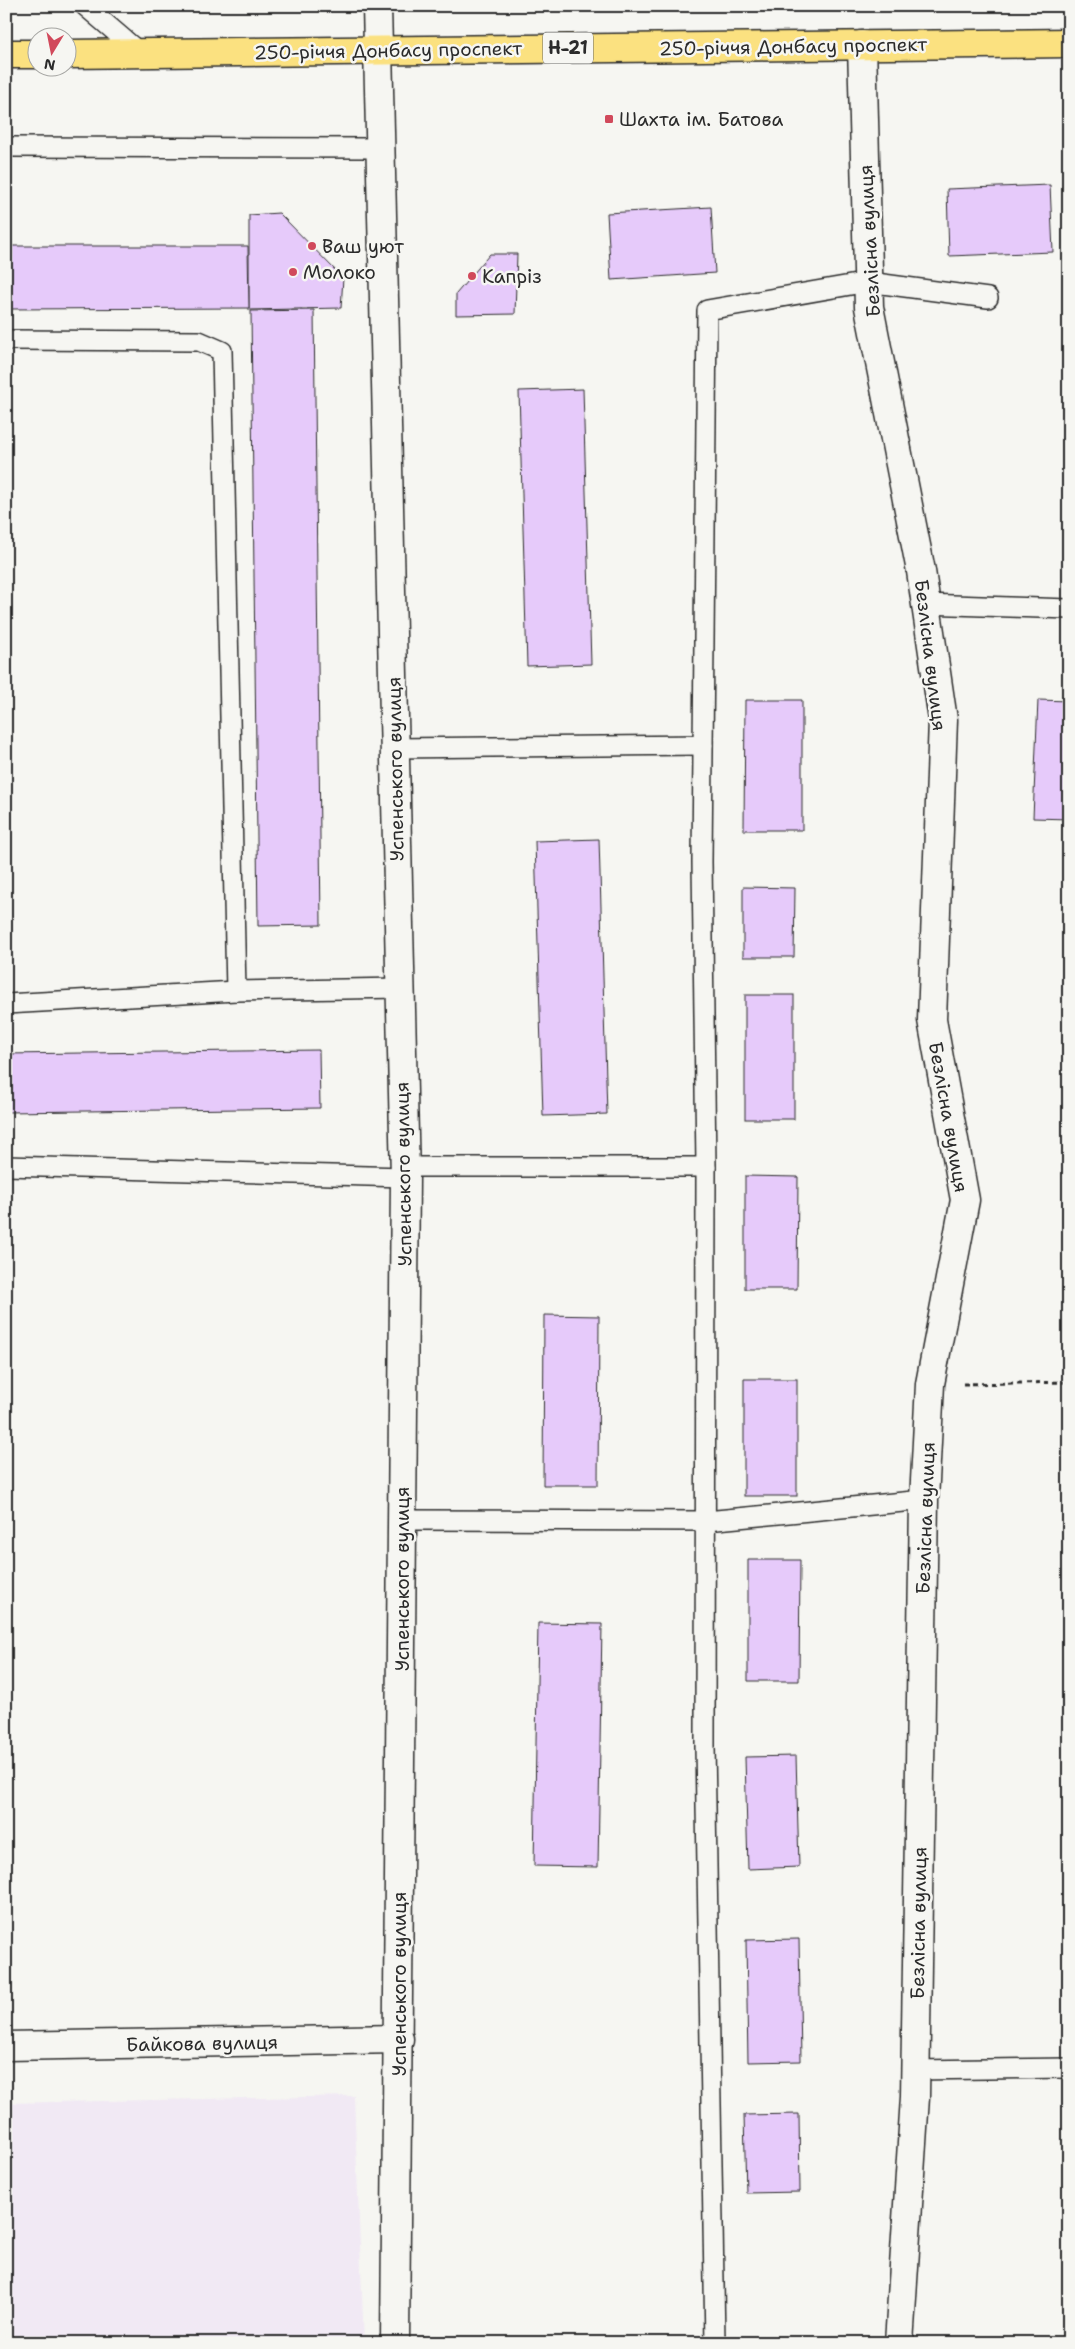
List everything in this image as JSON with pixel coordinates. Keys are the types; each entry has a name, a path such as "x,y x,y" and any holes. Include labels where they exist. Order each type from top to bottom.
{"main road":[{"name":"250-річчя Донбасу проспект","path":"78,54 1069,43"},
{"path":"6,54 28,54"}],"street":[{"name":"Успенського вулиця","path":"377,6 405,1172 395,2343"},
{"name":"Безлісна вулиця","path":"862,45 869,307 926,604 943,720 932,1020 965,1200 930,1384 924,1500 915,2070 899,2343"},
{"name":"Байкова вулиця","path":"6,2046 399,2039"}],"lane":[{"path":"85,6 140,53"},
{"path":"6,147 381,148"},
{"path":"715,2343 705,1746 706,1167 702,862 707,310 868,282 988,298"},
{"path":"6,340 199,341 222,351 236,991"},
{"path":"926,604 1069,609"},
{"path":"395,748 703,745"},
{"path":"6,1004 236,991 400,988"},
{"path":"6,1166 405,1172 706,1167"},
{"path":"403,1520 706,1521 924,1500"},
{"path":"915,2070 1069,2068"}],"path":[{"path":"930,1384 1069,1382"}],"shaded area":[{"path":"354,2096 364,2343 6,2343 6,2103"}],"building":[{"path":"1050,185 1053,252 949,256 947,189"},
{"path":"711,207 715,273 611,280 607,213"},
{"path":"279,213 343,278 341,308 249,310 249,215"},
{"path":"6,246 248,246 249,308 6,309"},
{"path":"490,254 517,254 515,314 456,315 456,294"},
{"path":"314,310 321,925 258,926 251,311"},
{"path":"583,389 591,664 527,666 519,391"},
{"path":"745,700 802,700 802,830 744,830"},
{"path":"1038,700 1069,701 1069,819 1033,818"},
{"path":"599,839 607,1114 543,1116 535,841"},
{"path":"743,887 795,888 794,957 743,957"},
{"path":"745,995 794,995 794,1119 745,1119"},
{"path":"319,1050 320,1108 6,1112 6,1054"},
{"path":"745,1176 798,1177 797,1289 745,1289"},
{"path":"544,1315 599,1316 598,1485 543,1485"},
{"path":"744,1379 797,1379 797,1496 744,1496"},
{"path":"748,1560 800,1560 799,1681 748,1681"},
{"path":"538,1623 602,1624 598,1867 534,1866"},
{"path":"796,1756 799,1867 748,1869 745,1757"},
{"path":"799,1939 801,2061 748,2062 746,1940"},
{"path":"799,2114 800,2192 746,2193 744,2115"}],"place":[{"name":"Шахта ім. Батова","path":"609,119"},
{"name":"Ваш уют","path":"312,246"},
{"name":"Молоко","path":"293,272"},
{"name":"Капріз","path":"472,276"}]}
